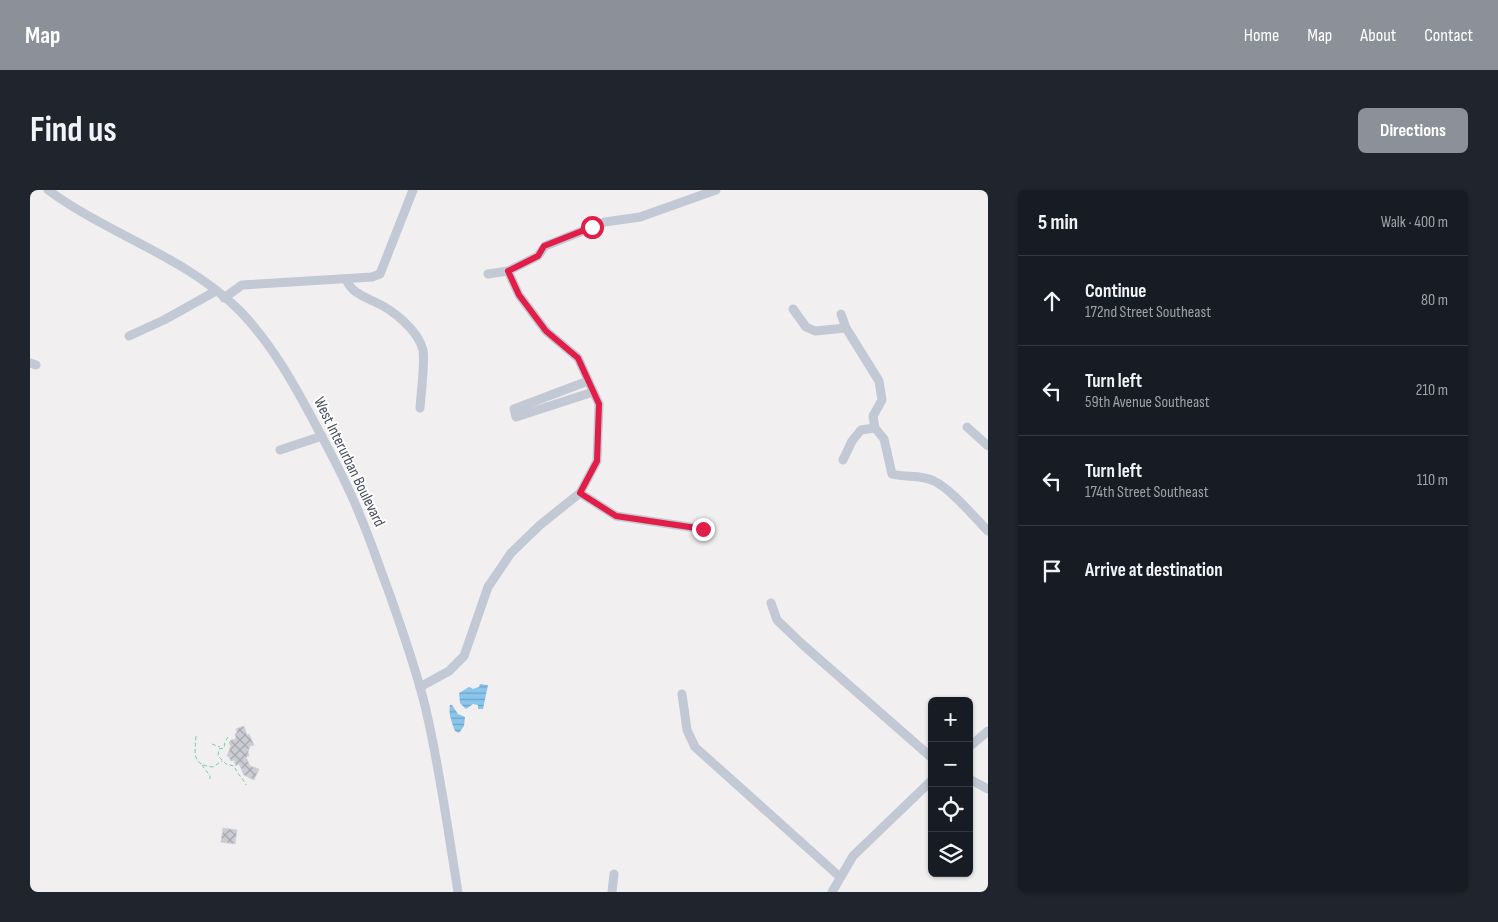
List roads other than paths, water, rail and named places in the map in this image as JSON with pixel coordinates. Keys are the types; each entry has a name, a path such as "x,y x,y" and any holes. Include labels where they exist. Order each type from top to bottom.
{"street":[{"name":"West Interurban Boulevard","path":"48,190 94,219 162,254 216,291 240,311 262,336 280,362 346,482 408,644 434,748 458,892"},
{"path":"224,298 242,285 372,277 380,274 413,190"},
{"path":"488,274 508,271 538,256 544,246 605,222 640,217 716,190"},
{"path":"420,687 449,671 464,656 488,587 511,552 540,525 580,493 597,461 599,404 578,358 546,331 519,295 508,271"},
{"path":"346,279 350,288 382,305 403,320 419,340 423,352 420,408"},
{"path":"129,336 164,320 216,291"},
{"path":"793,309 806,327 815,331 846,328"},
{"path":"841,314 846,328 879,381 882,400 873,416 875,428 884,439 892,474 903,477 920,476 935,481 947,490 988,531"},
{"path":"588,381 514,409 516,417 593,392"},
{"path":"967,427 988,446"},
{"path":"842,460 852,441 861,430 875,428"},
{"path":"280,450 322,436"},
{"path":"580,493 616,516 703,529"},
{"path":"771,603 777,620 789,632 928,754"},
{"path":"682,694 687,730 695,747 840,877"},
{"path":"973,744 988,731"},
{"path":"973,782 988,789"},
{"path":"832,892 853,856 928,784"},
{"path":"612,892 614,874"}],"water":[{"path":"480,684 488,685 483,709 478,709 478,705 473,704 466,709 460,703 459,693 469,687 473,689 479,687"},
{"path":"450,705 458,714 465,717 464,726 459,733 455,731"}]}
